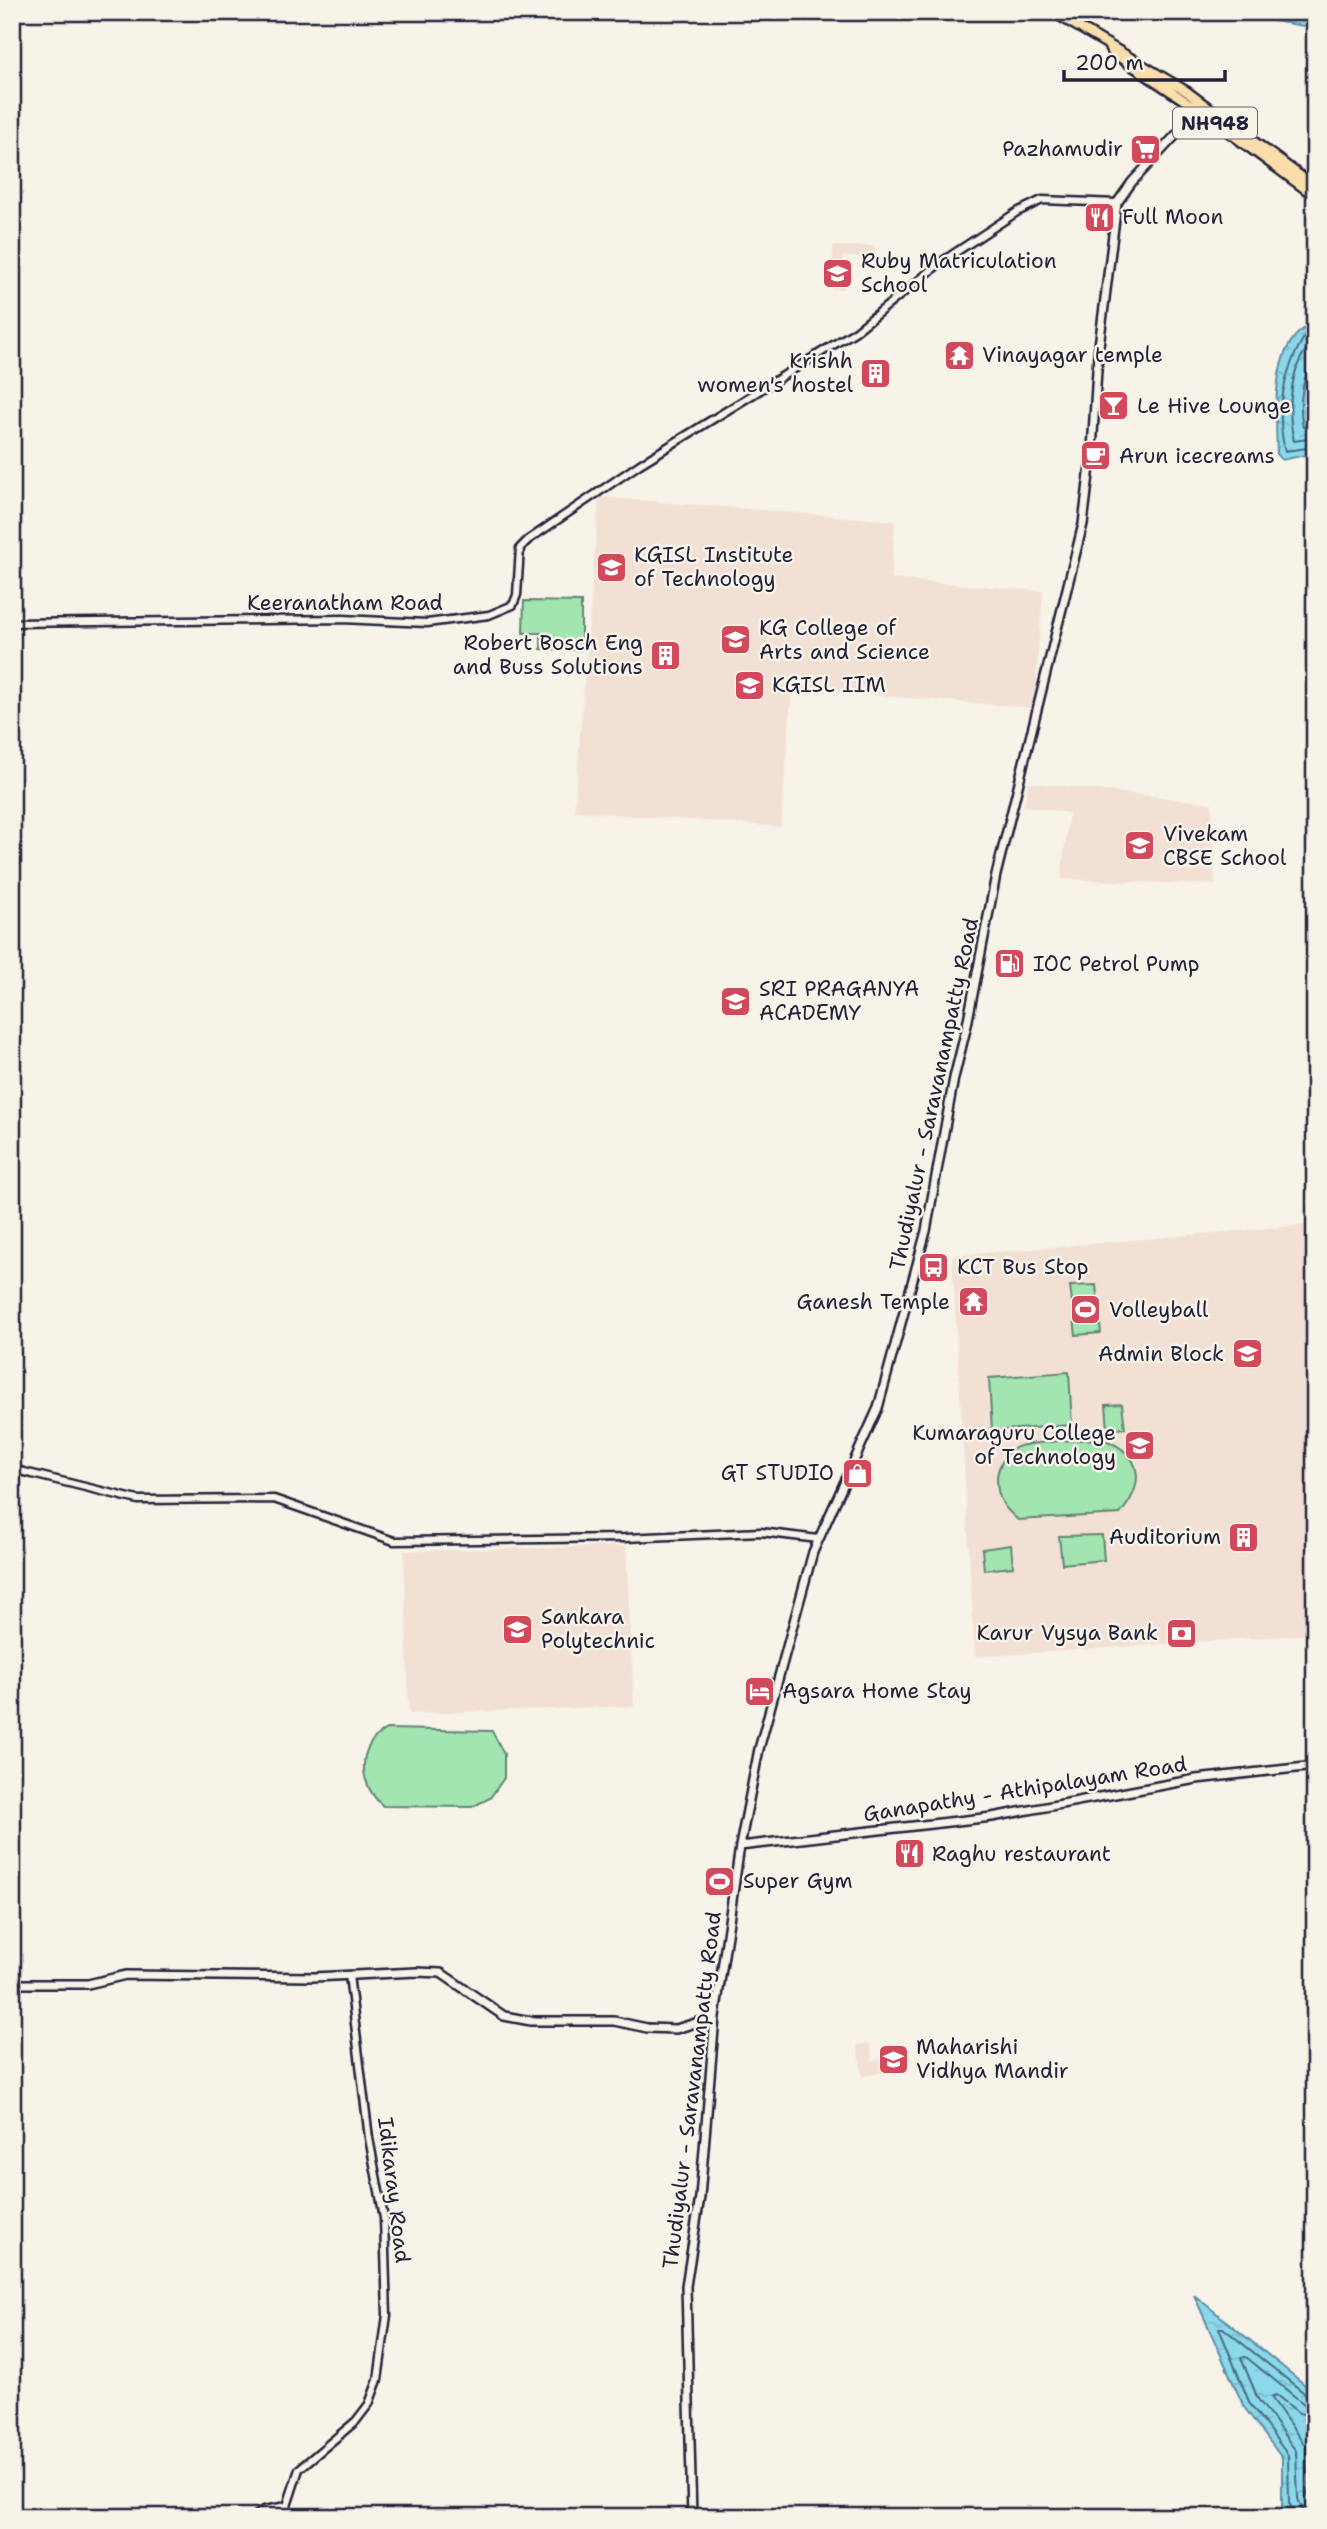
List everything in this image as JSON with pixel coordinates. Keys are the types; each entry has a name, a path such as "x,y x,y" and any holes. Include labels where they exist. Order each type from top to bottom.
{"highway":[{"name":"NH948","path":"1053,12 1107,44 1113,53 1202,107 1315,187"},
{"name":"NH948","path":"1202,107 1315,196"}],"main road":[{"path":"1117,203 1132,182 1202,107"},
{"name":"Thudiyalur - Saravanampatty Road","path":"692,2517 686,2286 700,2197 715,2017 740,1846 759,1749 818,1539 878,1408 926,1231 996,874 1083,524 1092,450 1098,354 1117,203"},
{"name":"Ganapathy - Athipalayam Road","path":"740,1846 987,1817 1196,1779 1315,1766"},
{"path":"12,1984 88,1984 125,1975 349,1975 376,1971 440,1973 504,2016 531,2021 614,2021 647,2028 676,2029 715,2017"}],"street":[{"name":"Keeranatham Road","path":"12,623 342,619 427,623 489,615 513,605 517,595 520,548 640,464 856,331 944,260 1017,212 1042,200 1117,203"},
{"path":"12,1469 138,1500 274,1499 394,1541 625,1538 761,1532 818,1539"},
{"name":"Idikaray Road","path":"254,2517 264,2511 287,2506 299,2469 356,2421 369,2403 378,2380 389,2303 387,2254 349,1975"}],"shaded area":[{"name":"Ruby Matriculation School","path":"833,246 875,246 876,257 843,257 843,289 833,289"},
{"path":"599,497 895,521 891,579 1043,591 1034,708 792,689 781,827 574,811"},
{"name":"Vivekam CBSE School","path":"1028,782 1212,803 1215,885 1061,879 1069,813 1025,806"},
{"name":"Kumaraguru College of Technology","path":"1315,1224 1315,1634 975,1657 952,1256"},
{"name":"Sankara Polytechnic","path":"626,1546 634,1706 409,1714 404,1551"},
{"name":"Maharishi Vidhya Mandir","path":"870,2043 873,2061 900,2056 902,2069 862,2076 857,2045"}],"green space":[{"path":"524,601 581,602 581,650 541,649 541,633 523,633"},
{"name":"Volleyball","path":"1096,1285 1101,1333 1076,1335 1070,1286"},
{"path":"1069,1372 1072,1425 992,1431 989,1378"},
{"path":"1122,1404 1125,1428 1108,1430 1106,1405"},
{"path":"1102,1439 1125,1452 1136,1470 1134,1491 1120,1514 1018,1520 1005,1507 998,1492 997,1475 1005,1458 1015,1448 1043,1442"},
{"path":"1102,1535 1104,1560 1062,1564 1059,1536"},
{"path":"1011,1545 1013,1567 984,1570 982,1549"},
{"path":"386,1729 492,1731 504,1754 504,1778 490,1798 472,1807 383,1806 369,1787 364,1766 369,1746"}],"water":[{"path":"1273,12 1312,12 1312,17 1303,26 1274,21"},
{"path":"1311,325 1315,327 1315,453 1282,460 1277,454 1278,382 1288,347 1297,334"},
{"path":"1194,2295 1315,2393 1315,2517 1294,2517 1282,2509 1282,2458 1244,2407"}],"place":[{"name":"Pazhamudir","path":"1146,149"},
{"name":"Full Moon","path":"1099,217"},
{"name":"Ruby Matriculation School","path":"838,273"},
{"name":"Vinayagar temple","path":"959,355"},
{"name":"Krishh women's hostel","path":"876,373"},
{"name":"Le Hive Lounge","path":"1114,406"},
{"name":"Arun icecreams","path":"1096,456"},
{"name":"KGISL Institute of Technology","path":"611,567"},
{"name":"KG College of Arts and Science","path":"736,640"},
{"name":"Robert Bosch Eng and Buss Solutions","path":"666,655"},
{"name":"KGISL IIM","path":"749,685"},
{"name":"Vivekam CBSE School","path":"1140,846"},
{"name":"IOC Petrol Pump","path":"1010,964"},
{"name":"SRI PRAGANYA ACADEMY","path":"736,1001"},
{"name":"KCT Bus Stop","path":"934,1267"},
{"name":"Ganesh Temple","path":"973,1302"},
{"name":"Volleyball","path":"1086,1310"},
{"name":"Admin Block","path":"1247,1354"},
{"name":"Kumaraguru College of Technology","path":"1139,1445"},
{"name":"GT STUDIO","path":"857,1473"},
{"name":"Auditorium","path":"1244,1537"},
{"name":"Sankara Polytechnic","path":"518,1629"},
{"name":"Karur Vysya Bank","path":"1181,1633"},
{"name":"Agsara Home Stay","path":"759,1691"},
{"name":"Raghu restaurant","path":"909,1854"},
{"name":"Super Gym","path":"720,1881"},
{"name":"Maharishi Vidhya Mandir","path":"893,2059"}]}
